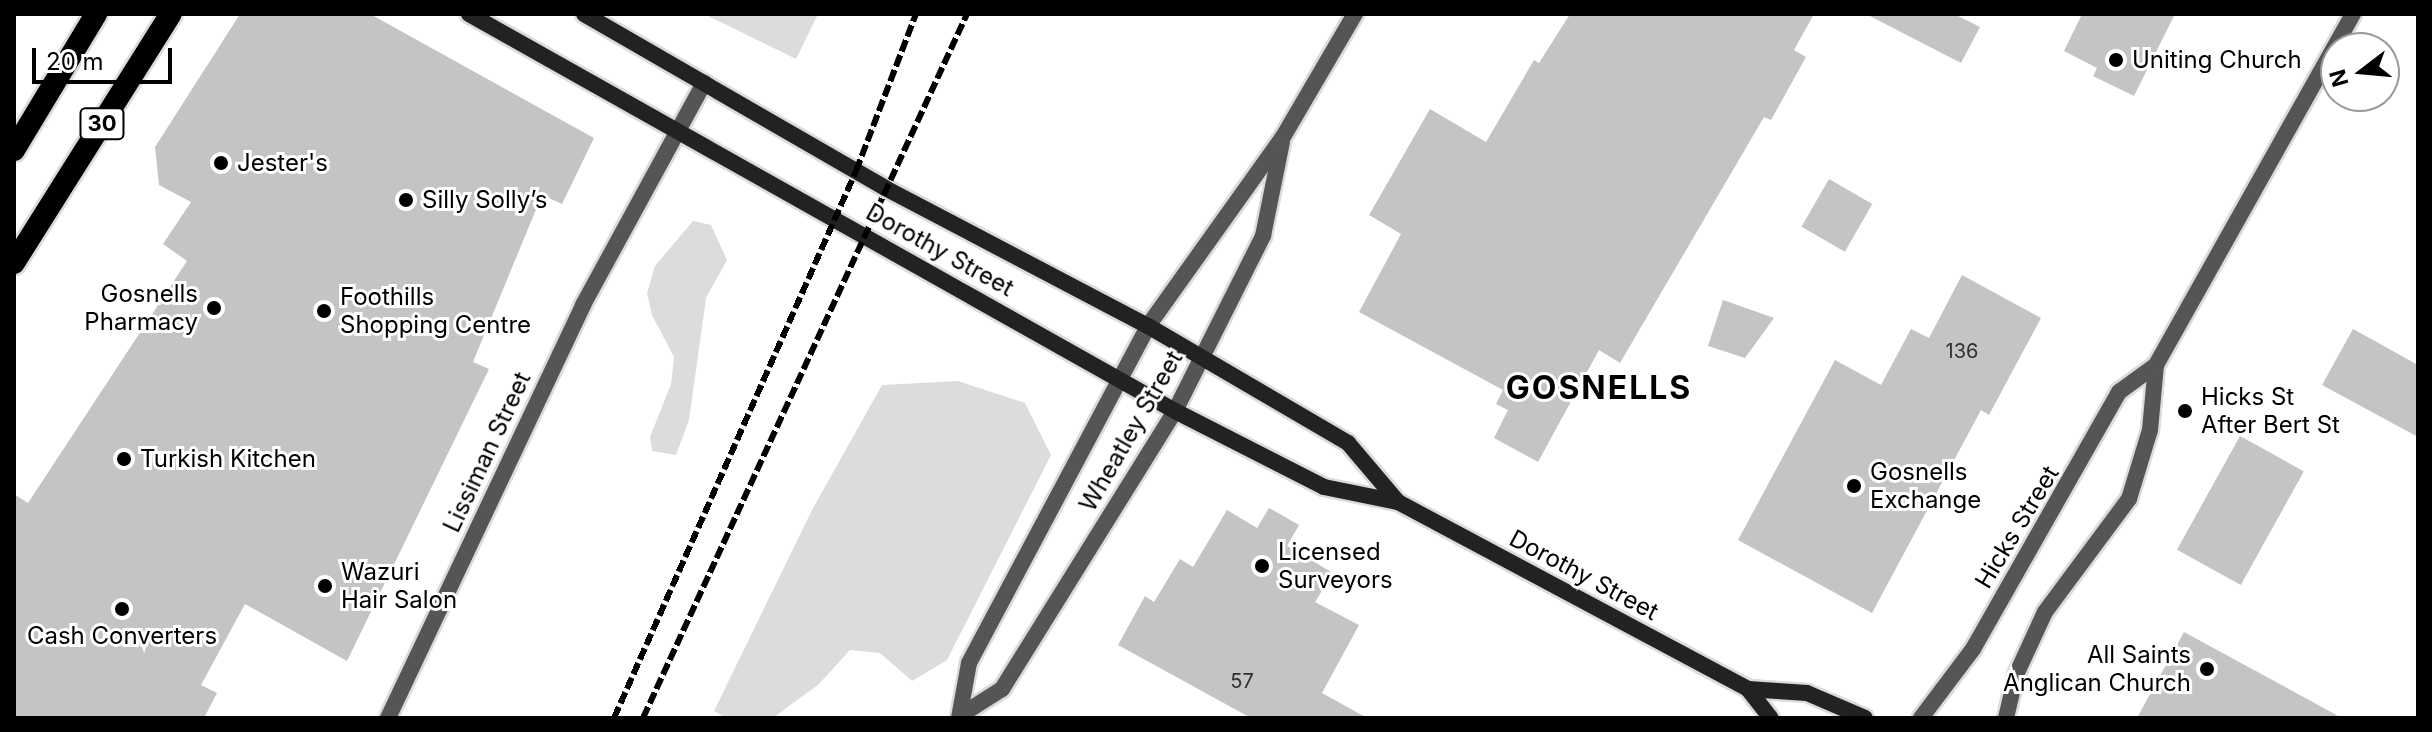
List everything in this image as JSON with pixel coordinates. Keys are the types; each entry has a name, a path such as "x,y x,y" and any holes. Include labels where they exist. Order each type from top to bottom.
{"highway":[{"name":"30","path":"14,150 96,14"},
{"name":"30","path":"14,263 171,14"}],"main road":[{"name":"Dorothy Street","path":"469,14 1175,411 1324,487 1398,502 1748,689 1771,718"},
{"name":"Dorothy Street","path":"584,14 885,188 1148,326 1348,443 1398,502"},
{"name":"Dorothy Street","path":"1748,689 1807,693 1865,718"}],"street":[{"name":"Wheatley Street","path":"960,716 969,663 1148,326 1283,137 1355,14"},
{"name":"Hicks Street","path":"2006,718 2016,675 2045,612 2129,499 2150,430 2156,365 2353,14"},
{"name":"Lissiman Street","path":"388,718 583,305 704,83"},
{"name":"Wheatley Street","path":"960,716 1002,689 1175,411 1263,236 1283,137"},
{"name":"Hicks Street","path":"1921,718 1973,649 2086,459 2119,392 2156,365"}],"shaded area":[{"path":"704,14 818,14 796,59"},
{"path":"693,221 711,225 727,260 706,298 689,420 676,455 652,451 650,437 671,384 674,357 652,315 647,293 655,266"},
{"path":"958,381 1025,403 1051,455 947,660 912,681 880,653 850,650 819,684 773,718 727,718 714,711 812,510 882,385"}],"building":[{"name":"Foothills Shopping Centre","path":"240,14 370,14 594,138 562,204 542,195 473,362 489,369 347,661 245,604 201,685 217,693 204,718 14,718 14,494 28,503 187,261 163,244 191,202 159,185 155,147"},
{"path":"1570,14 1814,14 1794,50 1806,57 1771,120 1764,117 1620,363 1599,350 1538,462 1494,438 1508,410 1496,404 1503,390 1359,312 1401,234 1369,215 1430,109 1486,142 1534,60 1539,63"},
{"path":"1866,14 1954,14 1980,27 1961,63"},
{"name":"Uniting Church","path":"2082,14 2175,14 2134,96 2093,76 2097,68 2064,51"},
{"path":"1829,179 1872,204 1845,252 1802,227"},
{"name":"Gosnells Exchange","path":"1962,275 2041,318 1989,415 1981,410 1872,613 1738,540 1835,360 1881,385 1911,329 1929,338"},
{"path":"1723,300 1774,318 1745,358 1708,346"},
{"path":"2353,329 2418,365 2418,437 2322,385"},
{"path":"2240,436 2304,471 2241,585 2177,550"},
{"path":"1269,508 1299,525 1287,546 1333,573 1315,602 1359,625 1322,693 1367,718 1251,718 1118,645 1145,596 1154,602 1180,559 1193,567 1227,510 1257,528"},
{"name":"All Saints Anglican Church","path":"2184,632 2342,718 2137,718"}],"railway":[{"path":"614,718 856,171 916,14"},
{"path":"643,718 967,14"}],"place":[{"name":"Uniting Church","path":"2116,60"},
{"name":"Jester's","path":"221,163"},
{"name":"Silly Solly’s","path":"406,200"},
{"name":"Gosnells Pharmacy","path":"214,308"},
{"name":"Foothills Shopping Centre","path":"324,311"},
{"name":"Hicks St After Bert St","path":"2185,411"},
{"name":"Turkish Kitchen","path":"124,459"},
{"name":"Gosnells Exchange","path":"1854,486"},
{"name":"Licensed Surveyors","path":"1262,566"},
{"name":"Wazuri Hair Salon","path":"325,586"},
{"name":"Cash Converters","path":"122,609"},
{"name":"All Saints Anglican Church","path":"2207,669"}],"district":[{"name":"GOSNELLS","path":"1599,388"}]}
